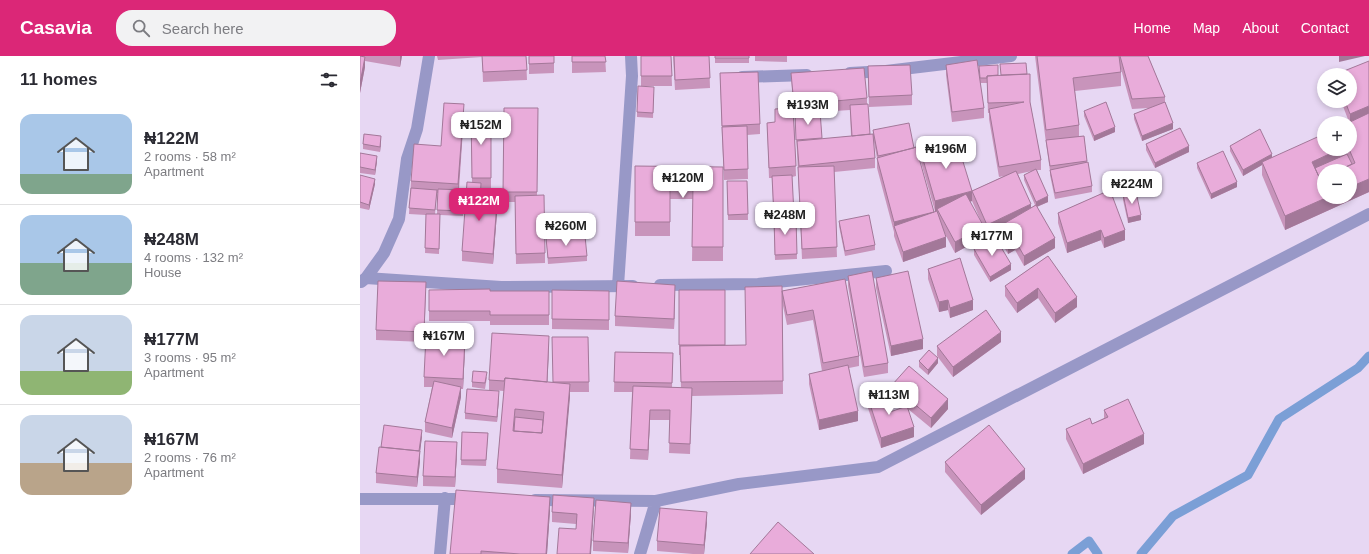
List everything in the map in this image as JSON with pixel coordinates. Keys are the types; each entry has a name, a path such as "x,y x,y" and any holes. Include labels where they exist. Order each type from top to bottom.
{"street":[{"path":"363,280 384,252 398,219 407,159 417,129 429,56"},
{"path":"618,286 632,76 631,56"},
{"path":"840,73 886,71 1011,56"},
{"path":"732,78 817,74"},
{"path":"523,499 656,501 739,484 878,467 1369,214"},
{"path":"363,280 501,286 645,286 758,284 886,271"},
{"path":"440,554 445,498"},
{"path":"360,499 484,499"},
{"path":"640,554 656,501"}],"building":[{"path":"360,56 365,57 360,83"},
{"path":"482,56 526,56 527,70 483,72"},
{"path":"529,56 554,56 554,63 529,64"},
{"path":"572,56 605,56 606,62 572,62"},
{"path":"641,56 671,56 672,76 641,76"},
{"path":"674,56 709,56 710,78 675,80"},
{"path":"715,56 749,56 749,58 715,58"},
{"path":"1037,56 1119,56 1121,72 1073,78 1079,125 1046,130"},
{"path":"1120,56 1148,56 1165,97 1132,99"},
{"path":"977,60 984,108 952,112 946,65"},
{"path":"1369,61 1369,106 1350,114 1348,108 1357,108 1357,68 1352,68"},
{"path":"1026,63 1027,74 1001,75 1000,64"},
{"path":"910,65 912,95 869,97 868,66"},
{"path":"998,65 998,75 980,78 979,66"},
{"path":"864,68 867,98 794,105 791,73"},
{"path":"758,72 760,124 722,126 720,73"},
{"path":"1030,74 1030,102 1041,160 999,167 989,109 1024,102 988,103 987,76"},
{"path":"638,86 654,87 653,113 637,112"},
{"path":"1106,102 1115,127 1094,136 1084,111"},
{"path":"1165,102 1173,123 1142,136 1134,114"},
{"path":"444,103 464,104 458,184 411,181 414,144 441,146"},
{"path":"868,104 870,134 852,136 850,105"},
{"path":"504,108 538,108 537,192 503,192"},
{"path":"793,108 796,166 769,168 767,123 775,122 775,109"},
{"path":"820,111 822,138 796,140 795,113"},
{"path":"1369,113 1369,179 1357,184 1357,164 1353,164 1355,163 1352,156 1357,156 1357,119"},
{"path":"471,114 491,114 491,178 472,178"},
{"path":"909,123 914,148 878,156 873,130"},
{"path":"747,126 748,169 724,170 722,127"},
{"path":"1180,128 1189,146 1155,163 1146,144"},
{"path":"1260,129 1272,154 1243,170 1230,146"},
{"path":"364,134 381,136 380,147 363,144"},
{"path":"873,134 875,158 799,166 797,141"},
{"path":"1084,136 1087,161 1050,166 1046,140"},
{"path":"1317,137 1317,156 1325,156 1312,162 1317,173 1317,202 1285,216 1262,162"},
{"path":"956,139 972,191 935,201 920,149"},
{"path":"916,147 934,212 894,222 877,158"},
{"path":"1223,151 1237,182 1211,194 1197,163"},
{"path":"360,153 377,156 375,170 360,167"},
{"path":"1342,156 1348,156 1352,164 1324,164"},
{"path":"1088,162 1092,186 1055,193 1050,170"},
{"path":"635,166 723,167 723,247 692,247 693,186 670,186 670,222 635,222"},
{"path":"834,166 837,247 802,249 798,167"},
{"path":"1036,169 1048,196 1036,202 1024,175"},
{"path":"1016,171 1031,204 987,225 972,191"},
{"path":"360,175 375,179 369,205 360,202"},
{"path":"792,175 794,215 774,216 772,176"},
{"path":"727,181 747,181 748,214 728,215"},
{"path":"467,182 481,183 480,202 497,203 493,254 462,251"},
{"path":"411,188 437,190 435,210 409,208"},
{"path":"438,189 464,190 463,211 437,210"},
{"path":"1110,190 1125,230 1104,238 1101,230 1067,243 1058,213"},
{"path":"1136,192 1141,215 1128,218 1123,194"},
{"path":"966,194 984,227 955,242 937,209"},
{"path":"544,195 545,253 516,254 515,196"},
{"path":"1036,205 1055,238 1024,256 1015,240 1008,244 998,227"},
{"path":"937,211 946,237 903,252 894,226"},
{"path":"426,214 440,214 439,249 425,248"},
{"path":"869,215 875,245 845,251 839,221"},
{"path":"774,218 796,218 797,254 775,255"},
{"path":"585,236 587,256 548,258 546,238"},
{"path":"995,237 1011,264 990,277 974,249"},
{"path":"1048,256 1077,297 1055,313 1038,288 1017,303 1005,286"},
{"path":"960,258 973,300 950,308 948,300 939,302 928,269"},
{"path":"872,271 888,363 864,367 848,276"},
{"path":"908,271 923,339 891,346 876,278"},
{"path":"845,279 859,356 823,363 813,310 787,315 782,291"},
{"path":"378,281 426,282 424,332 376,330"},
{"path":"617,281 675,285 674,319 615,316"},
{"path":"782,286 783,381 681,382 680,346 746,345 745,287"},
{"path":"490,289 490,291 549,291 549,315 490,315 490,311 429,311 429,290"},
{"path":"552,290 609,291 609,320 552,319"},
{"path":"679,290 725,290 725,345 679,345"},
{"path":"986,310 1001,332 953,367 937,346"},
{"path":"492,333 549,336 547,382 505,378 504,381 489,380"},
{"path":"426,335 465,338 463,379 424,377"},
{"path":"552,337 588,337 589,382 553,382"},
{"path":"929,350 938,358 928,370 919,361"},
{"path":"615,352 673,353 672,383 614,382"},
{"path":"848,365 858,411 819,420 809,374"},
{"path":"909,366 948,399 931,418 892,385"},
{"path":"473,371 487,372 485,383 472,382"},
{"path":"505,378 570,384 562,475 497,469","holes":["515,409 544,412 542,433 513,431"]},
{"path":"434,381 461,387 452,428 425,422"},
{"path":"633,386 692,388 690,444 669,443 670,410 650,410 648,450 630,449"},
{"path":"467,389 499,391 497,417 465,413"},
{"path":"882,390 890,412 907,406 914,427 881,438 867,395"},
{"path":"1128,399 1144,434 1083,464 1066,429 1090,418 1092,424 1108,417 1104,410"},
{"path":"515,417 543,420 542,433 514,431"},
{"path":"384,425 422,430 419,451 381,447"},
{"path":"989,425 1025,469 981,505 945,462"},
{"path":"462,432 488,433 486,460 461,460"},
{"path":"425,441 457,442 455,477 423,476"},
{"path":"379,447 420,451 417,477 376,473"},
{"path":"456,490 550,497 546,554 481,551 481,554 450,554"},
{"path":"553,495 594,498 590,554 557,554 559,528 576,529 577,514 552,512"},
{"path":"596,500 631,503 628,543 593,541"},
{"path":"660,508 707,512 704,545 657,541"},
{"path":"778,522 814,554 750,554"}],"waterway":[{"path":"1141,554 1173,516 1248,475 1279,419 1358,368 1369,356"},
{"path":"1072,554 1089,541 1098,554"}]}
